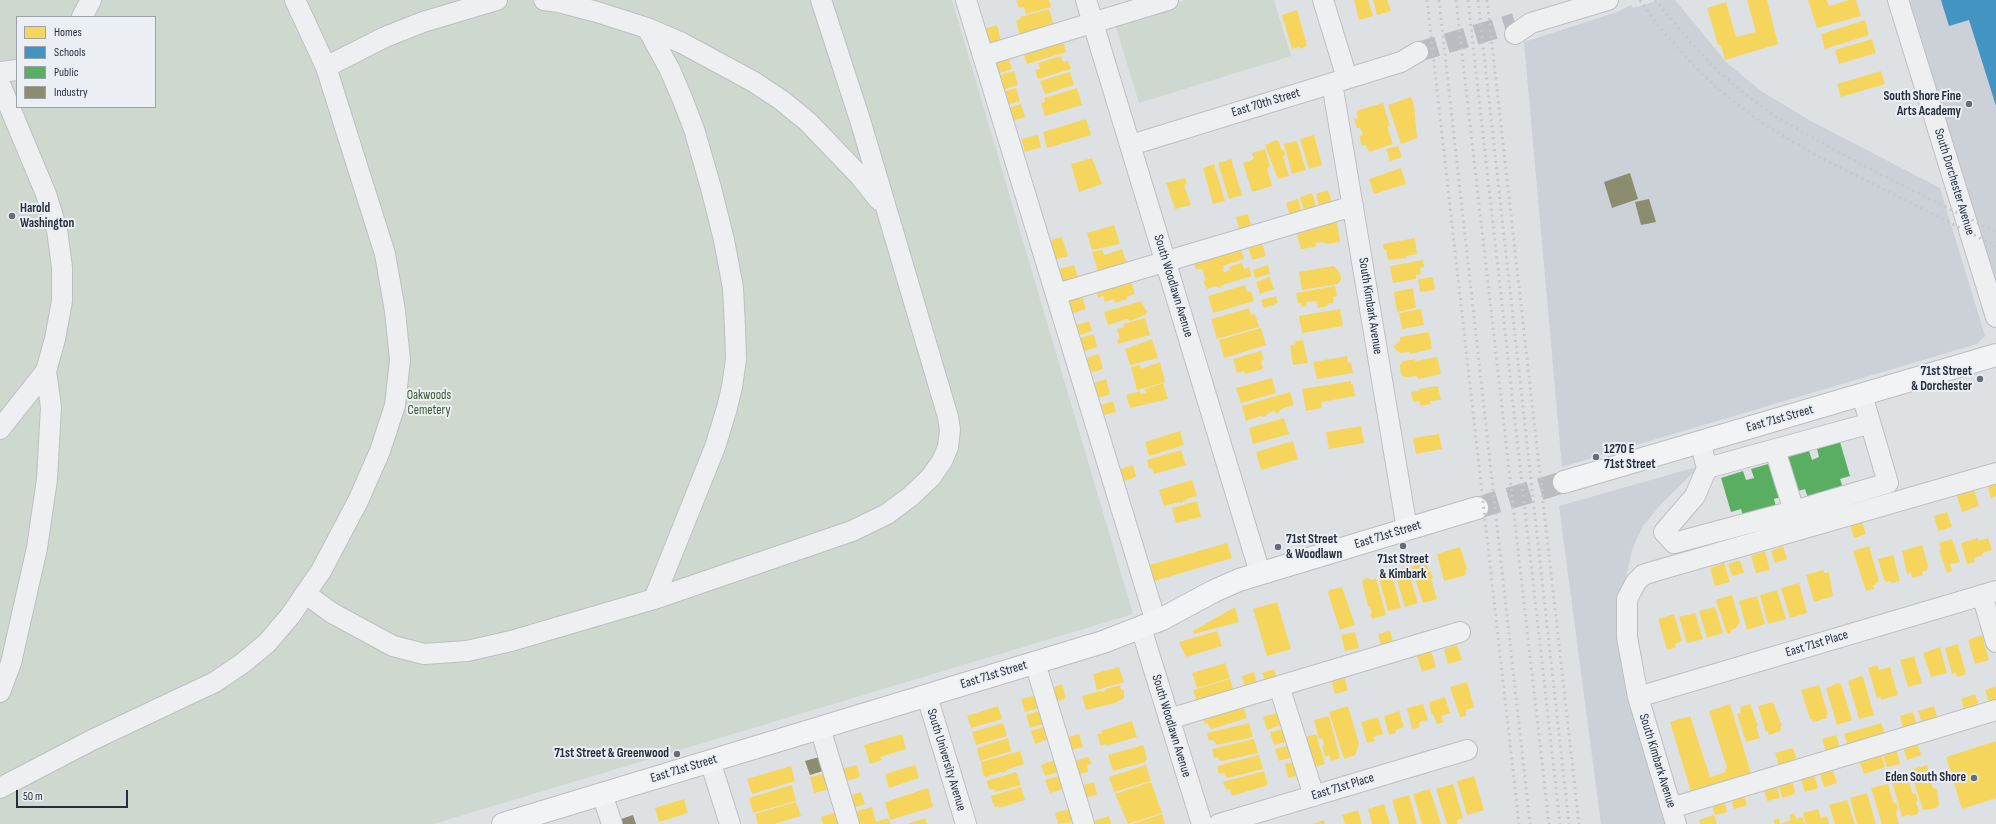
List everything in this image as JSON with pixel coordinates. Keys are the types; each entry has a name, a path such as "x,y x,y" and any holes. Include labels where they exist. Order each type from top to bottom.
{"main road":[{"name":"East 71st Street","path":"1564,482 1996,355"},
{"name":"East 71st Street","path":"503,824 1035,663 1148,625 1214,591 1260,573 1477,508"}],"street":[{"path":"83,16 91,0"},
{"path":"0,788 92,740 215,682 243,663 267,643 306,594 334,548 380,452 395,405 400,360 395,311 385,254 326,67 295,0"},
{"path":"544,0 559,2 589,10 647,28 682,43 720,63 781,100 807,121 859,175 885,207"},
{"path":"306,594 332,613 393,646 424,654 467,651 511,641 654,599 859,528 887,514 911,496 931,477 942,461 948,447 950,430 948,417 861,123 821,0"},
{"name":"South Woodlawn Avenue","path":"966,0 1056,294 1148,625 1169,719 1202,824"},
{"name":"South Woodlawn Avenue","path":"1086,0 1260,573"},
{"path":"983,56 1168,0"},
{"name":"South Kimbark Avenue","path":"1323,0 1340,80 1353,206 1407,529"},
{"path":"1520,27 1608,0"},
{"name":"South Dorchester Avenue","path":"1898,0 1996,317"},
{"path":"326,67 385,37 423,22 501,1"},
{"path":"647,28 670,70 682,98 694,129 711,188 724,240 733,288 735,334 735,366 727,408 714,447 654,599"},
{"name":"East 70th Street","path":"1131,145 1412,59"},
{"path":"0,72 16,70"},
{"path":"0,84 46,194 57,230 62,267 62,301 55,339 46,371 0,429"},
{"path":"1056,294 1353,206"},
{"path":"0,692 10,662 37,548 47,479 51,407 46,371"},
{"path":"1700,442 1707,468 1695,496 1664,532 1674,543 1794,511 1888,483 1862,395"},
{"path":"1707,468 1870,422"},
{"path":"1775,450 1794,511"},
{"name":"South Kimbark Avenue","path":"1674,816 1638,698 1627,637 1627,599 1636,582 1643,575 1996,473"},
{"path":"1989,593 1996,642"},
{"name":"East 71st Place","path":"1638,698 1989,593"},
{"path":"1169,719 1460,632"},
{"path":"1035,663 1084,824"},
{"path":"1279,686 1314,796"},
{"name":"South University Avenue","path":"927,696 966,824"},
{"path":"1674,816 1996,710"},
{"path":"820,728 849,824"},
{"name":"East 71st Place","path":"1219,824 1467,750"},
{"path":"710,761 730,824"},
{"path":"602,794 612,824"}],"shaded area":[{"path":"1660,0 1675,0 1727,63 1761,91 1809,120 1940,188 1985,336 1977,344 1562,467 1524,42 1617,12 1631,5 1633,8"},
{"name":"South Shore Fine Arts Academy","path":"1909,0 1996,0 1996,281 1973,207"},
{"path":"1700,466 1662,503 1642,527 1632,550 1625,582 1670,824 1601,824 1559,506"}],"green space":[{"name":"Oakwoods Cemetery","path":"0,0 952,0 1133,614 433,824 0,824"},
{"path":"1185,0 1274,0 1291,56 1139,103 1114,21"}],"building: Homes":[{"path":"1049,0 1051,7 1026,14 1024,7 1019,8 1016,1"},
{"path":"1354,0 1368,0 1373,16 1359,20"},
{"path":"1373,0 1387,0 1391,11 1377,15"},
{"path":"1747,0 1767,0 1778,44 1725,60 1721,45 1718,45 1707,8 1726,2 1736,37 1756,32"},
{"path":"1808,0 1827,0 1829,6 1849,0 1856,0 1861,16 1817,28"},
{"path":"1049,9 1054,26 1020,35 1016,21 1020,19 1020,17"},
{"path":"1297,10 1307,45 1301,49 1299,47 1292,49 1282,15"},
{"path":"1865,20 1869,35 1825,49 1821,34"},
{"path":"997,25 1001,40 987,43 983,29"},
{"path":"1062,37 1066,52 1027,64 1022,49"},
{"path":"1872,39 1876,53 1839,64 1835,50"},
{"path":"1007,55 1012,69 997,74 993,60"},
{"path":"1061,56 1063,62 1068,61 1071,69 1038,79 1035,70 1040,69 1038,63"},
{"path":"1014,71 1018,85 1002,90 998,76"},
{"path":"1881,71 1885,84 1841,97 1837,84"},
{"path":"1070,72 1074,85 1045,94 1040,81"},
{"path":"1016,88 1020,101 1007,105 1003,92"},
{"path":"1077,88 1082,105 1045,116 1041,103 1045,102 1044,98"},
{"path":"1411,97 1414,105 1417,138 1401,144 1388,105"},
{"path":"1383,103 1390,126 1387,127 1393,144 1369,152 1366,145 1362,146 1359,136 1363,135 1360,128 1357,128 1354,119 1358,118 1356,111"},
{"path":"1021,104 1025,117 1012,121 1008,108"},
{"path":"1086,119 1091,135 1047,148 1043,132"},
{"path":"1038,135 1041,147 1025,152 1021,139"},
{"path":"1314,135 1322,165 1309,169 1300,139"},
{"path":"1276,140 1279,142 1281,149 1284,151 1285,155 1283,156 1289,176 1278,179 1265,145"},
{"path":"1297,141 1306,170 1292,174 1284,144"},
{"path":"1398,146 1402,157 1390,161 1386,149"},
{"path":"1265,149 1270,167 1267,168 1272,186 1252,192 1243,163 1254,159 1252,153"},
{"path":"1092,158 1102,184 1079,192 1071,164"},
{"path":"1231,159 1242,195 1229,199 1218,163"},
{"path":"1214,164 1225,201 1213,204 1203,168"},
{"path":"1401,168 1406,184 1374,194 1369,179"},
{"path":"1185,178 1187,184 1184,185 1191,205 1175,209 1166,183"},
{"path":"1328,190 1332,203 1319,207 1316,194"},
{"path":"1312,193 1316,206 1304,210 1300,197"},
{"path":"1298,199 1302,212 1290,216 1286,203"},
{"path":"1248,214 1251,226 1239,229 1236,217"},
{"path":"1336,217 1340,242 1326,244 1323,242 1316,243 1315,247 1301,249 1295,228"},
{"path":"1114,225 1120,244 1092,250 1087,233"},
{"path":"1062,237 1068,256 1054,260 1048,241"},
{"path":"1415,238 1417,254 1406,256 1407,258 1388,260 1383,244"},
{"path":"1261,240 1266,256 1252,260 1247,245"},
{"path":"1240,246 1244,259 1223,266 1224,269 1222,270 1225,272 1230,270 1229,267 1242,263 1244,269 1249,267 1252,276 1225,284 1219,288 1216,286 1207,289 1203,281 1206,280 1202,269 1196,269 1194,263"},
{"path":"1122,249 1128,268 1099,275 1092,252 1102,250 1104,255"},
{"path":"1423,260 1424,267 1420,268 1421,274 1416,275 1416,279 1393,283 1390,266"},
{"path":"1074,265 1078,277 1063,282 1059,269"},
{"path":"1268,265 1270,274 1255,278 1253,270"},
{"path":"1334,266 1340,273 1341,279 1338,284 1302,290 1299,272"},
{"path":"1130,277 1135,294 1126,297 1127,299 1115,303 1114,299 1105,302 1103,296 1098,298 1096,291"},
{"path":"1270,277 1274,289 1260,294 1256,282"},
{"path":"1433,277 1435,290 1420,292 1418,279"},
{"path":"1245,285 1247,292 1251,291 1254,301 1213,313 1208,296"},
{"path":"1335,286 1337,296 1333,297 1334,303 1327,304 1328,306 1318,308 1317,301 1306,302 1307,306 1302,307 1301,303 1298,303 1296,293"},
{"path":"1413,288 1416,308 1397,312 1394,292"},
{"path":"1082,296 1086,309 1070,314 1067,300"},
{"path":"1276,296 1278,303 1264,308 1261,300"},
{"path":"1141,301 1147,312 1145,315 1130,321 1127,319 1108,325 1104,312"},
{"path":"1249,308 1251,315 1255,314 1259,327 1217,339 1211,319"},
{"path":"1340,309 1343,326 1302,333 1299,316"},
{"path":"1421,309 1424,325 1402,329 1399,313"},
{"path":"1145,318 1150,335 1118,344 1117,340 1120,339 1117,329 1124,327 1123,324"},
{"path":"1089,321 1092,331 1080,335 1077,325"},
{"path":"1261,328 1266,345 1224,358 1219,340"},
{"path":"1429,332 1432,349 1410,354 1410,352 1400,353 1395,349 1394,346 1400,340 1400,337"},
{"path":"1094,334 1097,347 1084,351 1080,338"},
{"path":"1152,339 1158,358 1130,365 1125,349"},
{"path":"1303,340 1308,363 1293,365 1290,345 1296,344 1295,341"},
{"path":"1261,351 1264,360 1261,361 1263,369 1245,374 1244,371 1237,373 1233,359"},
{"path":"1099,354 1103,369 1090,373 1086,358"},
{"path":"1347,356 1348,363 1351,362 1353,373 1317,379 1313,362"},
{"path":"1437,357 1441,374 1419,379 1416,376 1405,377 1401,375 1400,365 1403,361 1415,359 1415,361"},
{"path":"1160,362 1165,382 1137,390 1131,367 1140,365 1141,369"},
{"path":"1272,378 1276,393 1241,403 1236,388"},
{"path":"1106,379 1110,394 1098,398 1094,383"},
{"path":"1351,381 1355,396 1321,402 1322,408 1306,411 1302,389"},
{"path":"1163,383 1168,399 1130,408 1126,395 1140,391 1141,394 1146,393 1145,389"},
{"path":"1438,386 1441,400 1430,401 1431,404 1420,406 1420,401 1413,402 1411,392 1419,391 1418,389"},
{"path":"1290,392 1294,405 1281,409 1277,414 1274,411 1264,417 1260,416 1246,421 1242,406"},
{"path":"1113,401 1116,412 1104,415 1101,405"},
{"path":"1284,418 1289,434 1253,444 1249,428"},
{"path":"1361,426 1364,443 1329,449 1326,432"},
{"path":"1180,431 1184,445 1149,456 1145,442"},
{"path":"1439,434 1442,449 1416,454 1413,438"},
{"path":"1293,441 1298,459 1261,470 1256,452"},
{"path":"1181,450 1186,465 1154,474 1152,468 1149,469 1147,460"},
{"path":"1133,465 1136,477 1124,481 1120,469"},
{"path":"1192,480 1197,496 1187,499 1181,503 1179,502 1164,506 1159,490"},
{"path":"1996,482 1996,496 1991,498 1987,484"},
{"path":"1974,489 1979,506 1962,512 1956,494"},
{"path":"1197,501 1201,517 1176,523 1172,508"},
{"path":"1947,512 1952,527 1938,531 1934,516"},
{"path":"1862,522 1866,534 1854,538 1850,525"},
{"path":"1978,538 1978,541 1988,538 1992,550 1982,553 1983,555 1974,558 1975,562 1967,564 1961,543"},
{"path":"1952,539 1960,562 1950,564 1952,571 1947,573 1939,550 1941,549 1939,543"},
{"path":"1227,543 1232,558 1151,582 1146,566"},
{"path":"1922,545 1928,566 1927,570 1922,572 1923,575 1912,578 1911,573 1907,574 1902,551"},
{"path":"1783,546 1787,559 1775,563 1771,551"},
{"path":"1869,546 1879,581 1873,586 1874,589 1866,591 1853,551"},
{"path":"1460,547 1467,569 1465,570 1466,575 1444,581 1437,554"},
{"path":"1765,551 1770,570 1756,573 1751,556"},
{"path":"1893,555 1900,581 1891,583 1891,581 1887,582 1884,580 1878,559"},
{"path":"1740,560 1744,573 1732,576 1728,564"},
{"path":"1426,562 1433,577 1431,579 1437,599 1423,603 1411,567"},
{"path":"1724,563 1730,582 1715,586 1710,568"},
{"path":"1407,567 1418,603 1405,607 1394,571"},
{"path":"1823,570 1824,573 1829,572 1833,596 1814,602 1806,575"},
{"path":"1391,572 1401,608 1388,611 1378,575"},
{"path":"1368,578 1372,580 1376,578 1386,615 1372,619 1370,614 1372,613 1370,607 1368,606 1362,582 1364,579"},
{"path":"1799,583 1807,613 1790,618 1781,588"},
{"path":"1342,587 1355,625 1340,630 1328,593 1329,590"},
{"path":"1777,590 1786,619 1768,624 1760,595"},
{"path":"1732,595 1740,622 1736,628 1731,630 1731,633 1727,634 1716,600"},
{"path":"1757,596 1765,624 1747,630 1739,601"},
{"path":"1277,602 1291,649 1267,656 1253,609"},
{"path":"1235,607 1239,622 1194,634 1193,631"},
{"path":"1715,607 1723,633 1707,638 1699,611"},
{"path":"1695,613 1703,639 1687,643 1679,617"},
{"path":"1674,614 1682,641 1675,644 1676,647 1667,650 1658,619"},
{"path":"1217,631 1222,646 1186,657 1179,642"},
{"path":"1390,631 1394,645 1382,649 1378,634"},
{"path":"1355,632 1359,648 1345,651 1341,635"},
{"path":"1982,635 1989,660 1975,664 1968,640"},
{"path":"1958,644 1966,674 1957,677 1956,673 1952,674 1945,648"},
{"path":"1457,645 1462,660 1448,664 1444,649"},
{"path":"1940,647 1947,673 1931,677 1923,653"},
{"path":"1431,651 1436,667 1422,672 1417,656"},
{"path":"1914,656 1922,683 1908,687 1900,660"},
{"path":"1225,663 1230,678 1197,688 1192,673"},
{"path":"1877,665 1879,670 1890,667 1898,695 1881,700 1881,697 1877,698 1868,668"},
{"path":"1119,667 1124,682 1097,690 1093,674"},
{"path":"1274,669 1278,682 1266,685 1262,673"},
{"path":"1254,672 1258,688 1246,691 1242,676"},
{"path":"1344,676 1348,690 1335,694 1331,680"},
{"path":"1861,676 1863,677 1874,715 1859,719 1848,681"},
{"path":"1230,679 1235,695 1198,705 1193,690"},
{"path":"1467,682 1474,707 1466,710 1466,716 1460,717 1450,687"},
{"path":"1838,683 1841,684 1852,720 1837,725 1826,688"},
{"path":"1062,684 1066,698 1053,703 1049,689"},
{"path":"1120,685 1121,690 1124,690 1124,698 1115,703 1086,710 1082,696 1100,691 1104,692 1106,689"},
{"path":"1819,685 1828,714 1826,715 1827,718 1813,722 1812,719 1810,719 1801,690"},
{"path":"1996,686 1996,703 1990,705 1985,690"},
{"path":"1975,694 1980,708 1965,713 1961,699"},
{"path":"1036,695 1039,708 1025,712 1021,699"},
{"path":"1445,697 1450,713 1441,716 1444,722 1437,724 1433,714 1431,714 1429,702"},
{"path":"1773,702 1782,726 1780,727 1781,731 1769,735 1768,731 1766,732 1758,706"},
{"path":"1423,704 1428,720 1419,722 1420,727 1412,729 1407,708"},
{"path":"1730,704 1752,777 1692,795 1670,722 1690,716 1710,777 1726,772 1725,769 1727,768 1709,711"},
{"path":"1750,704 1758,726 1756,727 1760,738 1746,742 1737,714 1741,713 1740,707"},
{"path":"1243,705 1247,718 1212,729 1209,727 1208,723 1205,724 1203,717"},
{"path":"998,706 1002,719 971,728 967,716"},
{"path":"1348,706 1359,744 1355,755 1344,759 1329,712"},
{"path":"1934,706 1938,720 1923,726 1918,711"},
{"path":"1040,711 1044,724 1030,728 1026,715"},
{"path":"1399,711 1404,727 1395,730 1396,733 1389,735 1384,716"},
{"path":"1280,712 1283,724 1267,730 1263,717"},
{"path":"1913,712 1918,728 1904,732 1900,716"},
{"path":"1329,716 1340,758 1331,761 1329,755 1325,757 1322,738 1319,739 1314,720"},
{"path":"1378,717 1383,734 1373,737 1375,741 1367,743 1361,722"},
{"path":"1132,721 1137,737 1106,746 1105,744 1101,746 1097,734 1102,733 1101,731"},
{"path":"1003,723 1007,736 976,745 972,732"},
{"path":"1249,723 1253,737 1217,745 1213,740 1209,741 1207,733"},
{"path":"1881,723 1886,736 1849,749 1844,734"},
{"path":"1044,727 1048,739 1035,744 1031,731"},
{"path":"1284,729 1288,741 1274,745 1270,732"},
{"path":"902,734 906,749 880,757 882,760 870,764 864,745"},
{"path":"1079,734 1083,747 1068,751 1064,738"},
{"path":"1316,734 1325,764 1310,768 1301,738"},
{"path":"1836,735 1841,750 1827,755 1822,739"},
{"path":"1008,738 1011,751 980,761 977,748"},
{"path":"1254,739 1258,753 1222,761 1219,760 1218,757 1214,758 1212,749"},
{"name":"Eden South Shore","path":"1996,741 1996,798 1962,809 1946,757"},
{"path":"1917,742 1921,755 1907,760 1903,747"},
{"path":"1143,745 1147,759 1145,762 1113,771 1108,755"},
{"path":"1290,745 1293,757 1279,761 1275,749"},
{"path":"1793,748 1798,763 1780,768 1775,753"},
{"path":"1896,748 1900,764 1887,767 1882,752"},
{"path":"1020,751 1024,764 1009,769 1003,773 1001,772 986,777 983,775 981,762"},
{"path":"1881,754 1885,767 1864,774 1859,760"},
{"path":"1259,755 1263,769 1228,778 1224,773 1219,774 1217,766"},
{"path":"1089,757 1091,764 1087,765 1088,772 1077,775 1073,761"},
{"path":"1055,760 1059,772 1045,776 1041,765"},
{"path":"1296,761 1300,775 1288,778 1285,764"},
{"path":"857,765 860,777 842,782 838,770"},
{"path":"915,765 919,778 889,788 885,774"},
{"path":"1146,765 1151,781 1114,792 1109,777"},
{"path":"1927,765 1933,788 1937,789 1939,805 1937,808 1923,810 1910,770"},
{"path":"791,766 795,781 752,794 747,779"},
{"path":"1832,767 1837,783 1824,787 1819,771"},
{"path":"1264,771 1268,785 1232,796 1230,789 1226,790 1223,782"},
{"path":"1016,772 1021,785 995,792 994,789 990,790 986,781"},
{"path":"827,773 831,789 814,793 810,777"},
{"path":"1814,773 1818,788 1805,792 1800,777"},
{"path":"1902,773 1903,777 1907,776 1913,794 1916,794 1918,800 1916,802 1919,811 1917,814 1911,816 1909,814 1902,817 1892,781 1900,778 1898,774"},
{"path":"1059,776 1063,789 1050,793 1045,780"},
{"path":"1474,776 1484,810 1467,815 1457,781"},
{"path":"1792,779 1795,794 1782,798 1778,782"},
{"path":"1094,782 1097,795 1083,798 1080,786"},
{"path":"1151,782 1162,813 1128,824 1115,794"},
{"path":"1776,783 1780,798 1767,801 1763,786"},
{"path":"1453,784 1463,818 1457,820 1458,824 1447,824 1436,789"},
{"path":"1888,784 1893,802 1897,804 1898,809 1896,813 1899,824 1882,824 1871,788"},
{"path":"792,785 796,801 753,813 749,798"},
{"path":"1021,787 1025,800 999,808 999,806 994,807 991,796"},
{"path":"928,788 933,807 890,820 885,802"},
{"path":"1430,789 1441,824 1422,824 1413,794"},
{"path":"861,792 865,804 850,809 846,797"},
{"path":"1743,792 1747,805 1734,809 1730,796"},
{"path":"1867,793 1876,824 1857,824 1850,798"},
{"path":"1409,795 1417,824 1399,824 1392,800"},
{"path":"1724,798 1727,812 1715,815 1711,803"},
{"path":"684,799 688,813 659,822 655,808"},
{"path":"1847,800 1855,824 1835,824 1829,805"},
{"path":"796,802 801,816 774,824 758,824 755,814"},
{"path":"1384,804 1390,824 1372,824 1368,809"},
{"path":"872,807 876,822 888,818 891,824 854,824 850,813"},
{"path":"1070,809 1073,822 1058,824 1055,813"},
{"path":"1818,809 1821,818 1827,816 1829,824 1806,824 1803,813"},
{"path":"1358,810 1362,824 1345,824 1342,815"},
{"path":"836,812 840,824 823,824 821,817"},
{"path":"1794,813 1796,819 1802,817 1805,824 1780,824 1791,820 1790,815"},
{"path":"1162,814 1165,824 1132,824"},
{"path":"1714,815 1717,824 1700,824 1699,820"},
{"path":"1109,816 1111,824 1094,824 1093,821"},
{"path":"925,818 927,824 907,824"},
{"path":"1779,818 1780,824 1775,824 1773,820"},
{"path":"1324,820 1325,824 1312,824"}],"building: Schools":[{"path":"1941,0 1996,0 1996,106 1969,20 1949,26"}],"building: Public":[{"path":"1840,442 1850,476 1840,479 1845,494 1810,504 1805,489 1795,492 1785,458 1809,451 1812,460 1819,457 1817,449"},
{"path":"1775,462 1785,496 1774,499 1778,514 1745,523 1741,509 1731,512 1721,478 1743,471 1746,480 1754,478 1751,469"}],"building: Industry":[{"path":"1630,173 1638,199 1612,208 1604,182"},
{"path":"1649,199 1656,222 1641,225 1635,202"},
{"path":"819,757 823,771 810,775 805,761"},
{"path":"633,815 636,824 620,824 618,820"}],"tunnel":[{"path":"1418,52 1515,23"},
{"path":"1477,508 1564,482"}],"railway":[{"path":"1427,0 1519,824"},
{"path":"1439,0 1530,824"},
{"path":"1456,0 1549,824"},
{"path":"1468,0 1560,824"},
{"path":"1478,0 1569,824"},
{"path":"1487,0 1579,824"},
{"path":"1640,0 1659,27 1695,67 1717,88 1762,123 1819,157 1996,246"},
{"path":"1655,0 1693,45 1719,72 1750,98 1778,118 1864,166 1996,232"}],"place":[{"name":"South Shore Fine Arts Academy","path":"1969,104"},
{"name":"Harold Washington","path":"12,216"},
{"name":"71st Street & Dorchester","path":"1980,379"},
{"name":"1270 E 71st Street","path":"1596,457"},
{"name":"71st Street & Kimbark","path":"1403,546"},
{"name":"71st Street & Woodlawn","path":"1278,547"},
{"name":"71st Street & Greenwood","path":"677,754"},
{"name":"Eden South Shore","path":"1974,778"}]}
